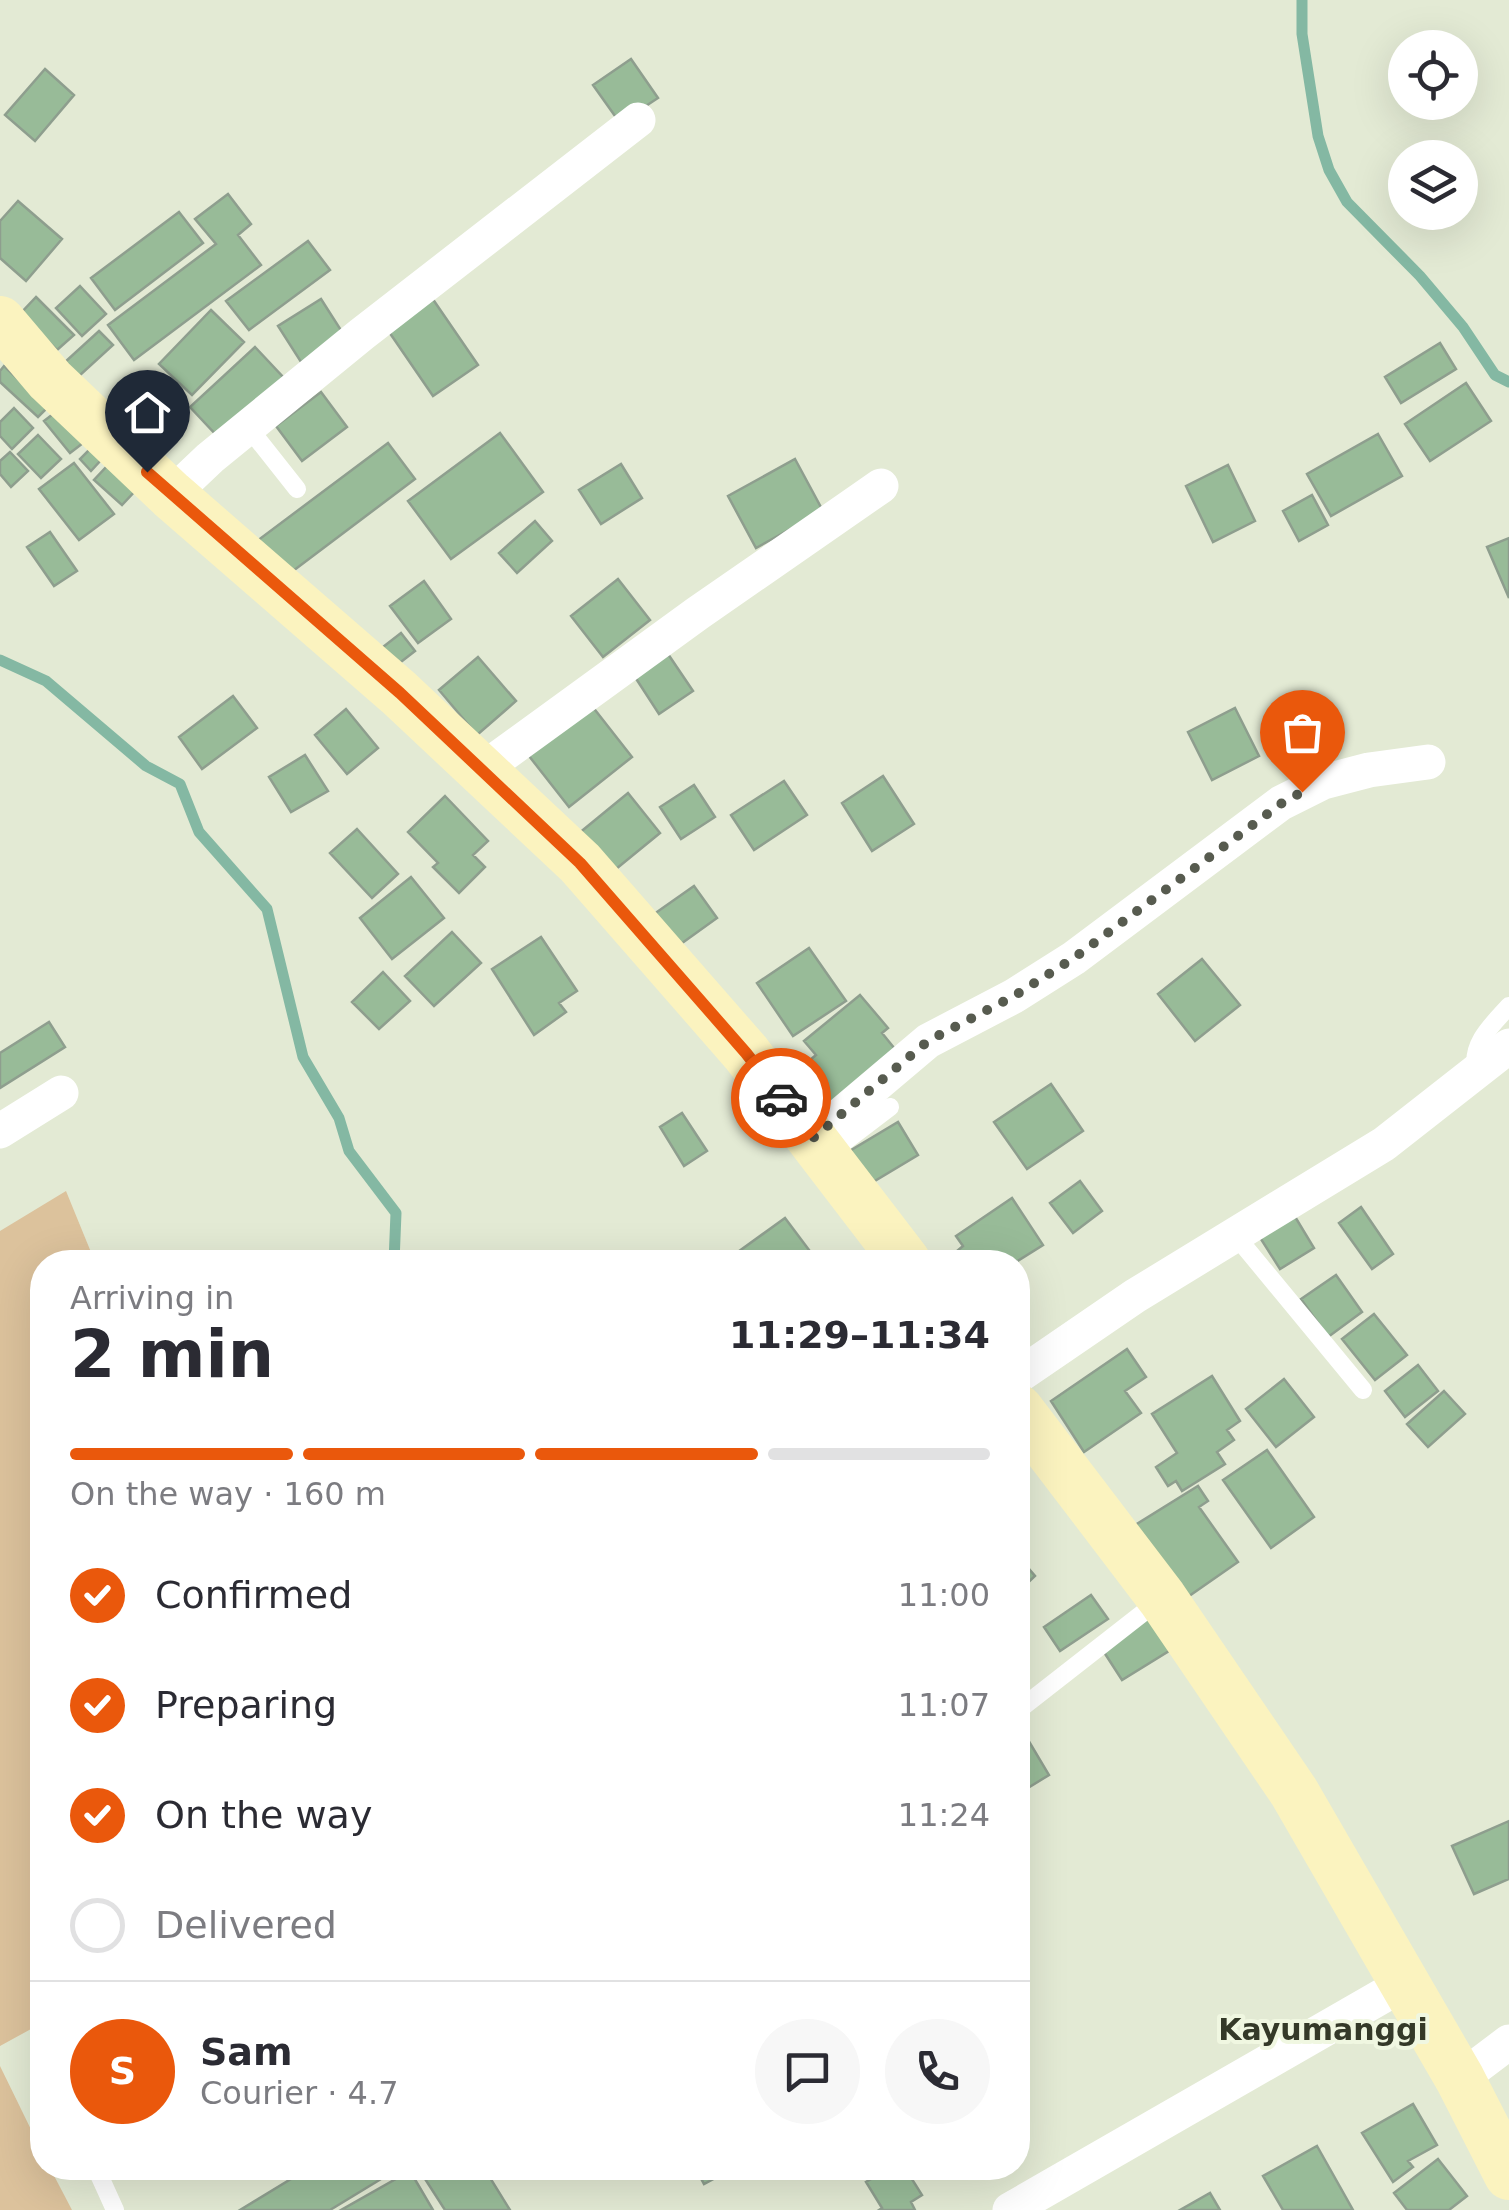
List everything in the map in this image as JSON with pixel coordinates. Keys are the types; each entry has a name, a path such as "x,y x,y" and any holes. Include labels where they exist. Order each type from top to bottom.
{"street":[{"path":"171,495 210,458 362,334 638,120"},
{"path":"0,322 50,380 171,495 400,693 580,863 746,1053 897,1250"},
{"path":"482,770 698,612 881,486"},
{"path":"818,1148 928,1041 1014,996 1074,958 1282,803 1323,782 1368,770 1428,762"},
{"path":"1030,1368 1136,1296 1384,1144 1509,1046"},
{"path":"0,1130 61,1093"},
{"path":"1030,1425 1162,1598 1294,1792 1460,2080 1509,2175"},
{"path":"1010,2210 1405,1983"},
{"path":"1460,2080 1509,2042"}],"lane":[{"path":"248,427 297,489"},
{"path":"1476,1072 1477,1048 1509,1006"},
{"path":"818,1148 890,1107"},
{"path":"1236,1235 1363,1390"},
{"path":"1030,1701 1162,1598"},
{"path":"101,2180 115,2210"}],"shaded area":[{"path":"66,1191 90,1250 30,1250 30,2030 0,2046 0,1231"},
{"path":"0,2066 30,2127 30,2180 56,2180 72,2210 0,2210"}],"building":[{"path":"631,59 658,98 620,123 593,85"},
{"path":"45,69 74,95 35,141 5,115"},
{"path":"228,194 251,224 238,235 261,265 134,360 108,325 216,244 195,219"},
{"path":"18,201 62,239 26,281 0,258 0,221"},
{"path":"179,212 203,243 115,310 91,278"},
{"path":"308,241 330,270 249,330 226,301"},
{"path":"80,286 106,314 82,336 56,308"},
{"path":"430,295 478,365 433,396 385,326"},
{"path":"36,297 74,335 57,350 20,314"},
{"path":"321,299 346,338 303,365 278,326"},
{"path":"211,310 244,342 192,395 159,364"},
{"path":"99,331 113,345 79,376 65,362"},
{"path":"1440,343 1456,369 1401,403 1385,377"},
{"path":"255,347 284,378 219,438 190,407"},
{"path":"4,366 48,407 38,417 0,382"},
{"path":"1466,383 1491,421 1430,461 1405,424"},
{"path":"321,392 347,427 302,461 276,426"},
{"path":"154,402 170,424 153,436 137,414"},
{"path":"14,408 33,428 12,449 0,436 0,422"},
{"path":"57,411 83,443 70,453 44,421"},
{"path":"500,433 543,492 451,559 408,501"},
{"path":"1378,434 1402,476 1331,516 1307,474"},
{"path":"38,435 61,459 41,478 18,454"},
{"path":"388,443 415,479 281,580 253,544"},
{"path":"90,449 101,460 91,471 80,459"},
{"path":"10,452 28,471 11,487 0,474 0,461"},
{"path":"795,459 823,511 756,548 728,496"},
{"path":"74,463 114,514 79,540 39,489"},
{"path":"621,464 642,498 601,524 579,490"},
{"path":"108,465 136,490 122,505 94,480"},
{"path":"1228,465 1255,521 1213,542 1186,486"},
{"path":"1312,495 1328,525 1299,541 1283,511"},
{"path":"535,521 552,541 517,573 499,553"},
{"path":"50,532 77,571 54,586 27,547"},
{"path":"1509,538 1509,598 1487,547"},
{"path":"618,579 650,620 603,657 571,616"},
{"path":"424,581 451,619 418,643 390,606"},
{"path":"401,633 415,651 397,665 383,647"},
{"path":"668,654 693,691 659,714 635,677"},
{"path":"478,657 516,701 477,735 439,690"},
{"path":"233,696 257,728 202,769 179,737"},
{"path":"592,706 632,757 569,807 529,756"},
{"path":"1235,708 1259,756 1212,780 1188,732"},
{"path":"346,709 378,748 347,774 315,735"},
{"path":"305,755 328,791 291,812 269,777"},
{"path":"883,776 914,824 872,851 842,803"},
{"path":"784,781 807,815 754,850 731,815"},
{"path":"694,785 715,817 681,839 660,807"},
{"path":"628,793 660,833 605,878 572,839"},
{"path":"445,796 488,841 473,855 485,867 459,893 433,867 438,863 408,832"},
{"path":"357,829 398,874 372,898 330,853"},
{"path":"411,877 444,918 392,959 360,918"},
{"path":"694,886 717,918 671,951 647,919"},
{"path":"452,932 481,963 434,1006 405,976"},
{"path":"541,937 577,991 559,1003 566,1012 534,1035 492,969"},
{"path":"809,948 846,1001 793,1036 757,983"},
{"path":"1202,959 1240,1005 1195,1041 1158,994"},
{"path":"383,972 410,1001 379,1029 352,1002"},
{"path":"860,995 888,1028 882,1033 895,1049 828,1105 798,1070 816,1055 804,1041"},
{"path":"49,1022 65,1047 0,1088 0,1053"},
{"path":"1051,1084 1083,1131 1027,1169 994,1122"},
{"path":"682,1113 707,1151 684,1166 660,1127"},
{"path":"898,1122 918,1155 863,1188 843,1155"},
{"path":"1080,1181 1102,1211 1073,1233 1050,1203"},
{"path":"1012,1198 1043,1245 1030,1253 1030,1250 958,1250 963,1246 956,1236"},
{"path":"1361,1207 1393,1254 1372,1269 1339,1223"},
{"path":"1294,1215 1314,1248 1280,1269 1259,1236"},
{"path":"785,1218 809,1250 741,1250"},
{"path":"1336,1275 1362,1312 1328,1337 1301,1299"},
{"path":"1374,1314 1407,1355 1375,1380 1342,1339"},
{"path":"1127,1349 1146,1377 1125,1391 1141,1413 1084,1452 1051,1401"},
{"path":"1418,1365 1438,1391 1405,1417 1385,1391"},
{"path":"1212,1376 1240,1421 1227,1430 1234,1440 1217,1452 1225,1464 1182,1491 1176,1481 1168,1486 1156,1467 1177,1453 1152,1414"},
{"path":"1284,1379 1314,1417 1276,1447 1246,1409"},
{"path":"1444,1391 1465,1414 1428,1447 1407,1424"},
{"path":"1267,1450 1314,1517 1271,1548 1223,1480"},
{"path":"1198,1486 1208,1501 1199,1507 1238,1562 1179,1603 1119,1535"},
{"path":"1091,1595 1108,1619 1060,1651 1044,1627"},
{"path":"1156,1613 1177,1646 1122,1680 1102,1649"},
{"path":"1030,1743 1049,1775 1030,1787"},
{"path":"1509,1821 1509,1879 1474,1894 1452,1846"},
{"path":"1413,2104 1437,2145 1408,2161 1413,2167 1393,2182 1362,2133"},
{"path":"1317,2146 1353,2210 1283,2210 1263,2176"},
{"path":"1438,2159 1467,2196 1449,2210 1407,2210 1394,2193"},
{"path":"289,2180 379,2180 330,2210 240,2210"},
{"path":"394,2180 415,2180 433,2210 341,2210"},
{"path":"426,2180 491,2180 510,2210 445,2210"},
{"path":"913,2180 922,2195 911,2202 915,2210 879,2210 882,2208 866,2182"},
{"path":"1210,2193 1220,2210 1180,2210"}],"waterway":[{"path":"1302,0 1302,34 1318,136 1329,170 1347,202 1420,276 1463,327 1495,375 1509,382"},
{"path":"0,660 46,681 146,766 180,784 199,832 267,909 303,1057 339,1118 349,1151 396,1213 394,1250"}],"way so far":[{"path":"781,1098 812,1139 928,1041 1014,996 1074,958 1302,792"}],"district":[{"name":"Kayumanggi","path":"1323,2030"}],"route":[{"path":"147,472 400,693 580,863 781,1098"}]}
